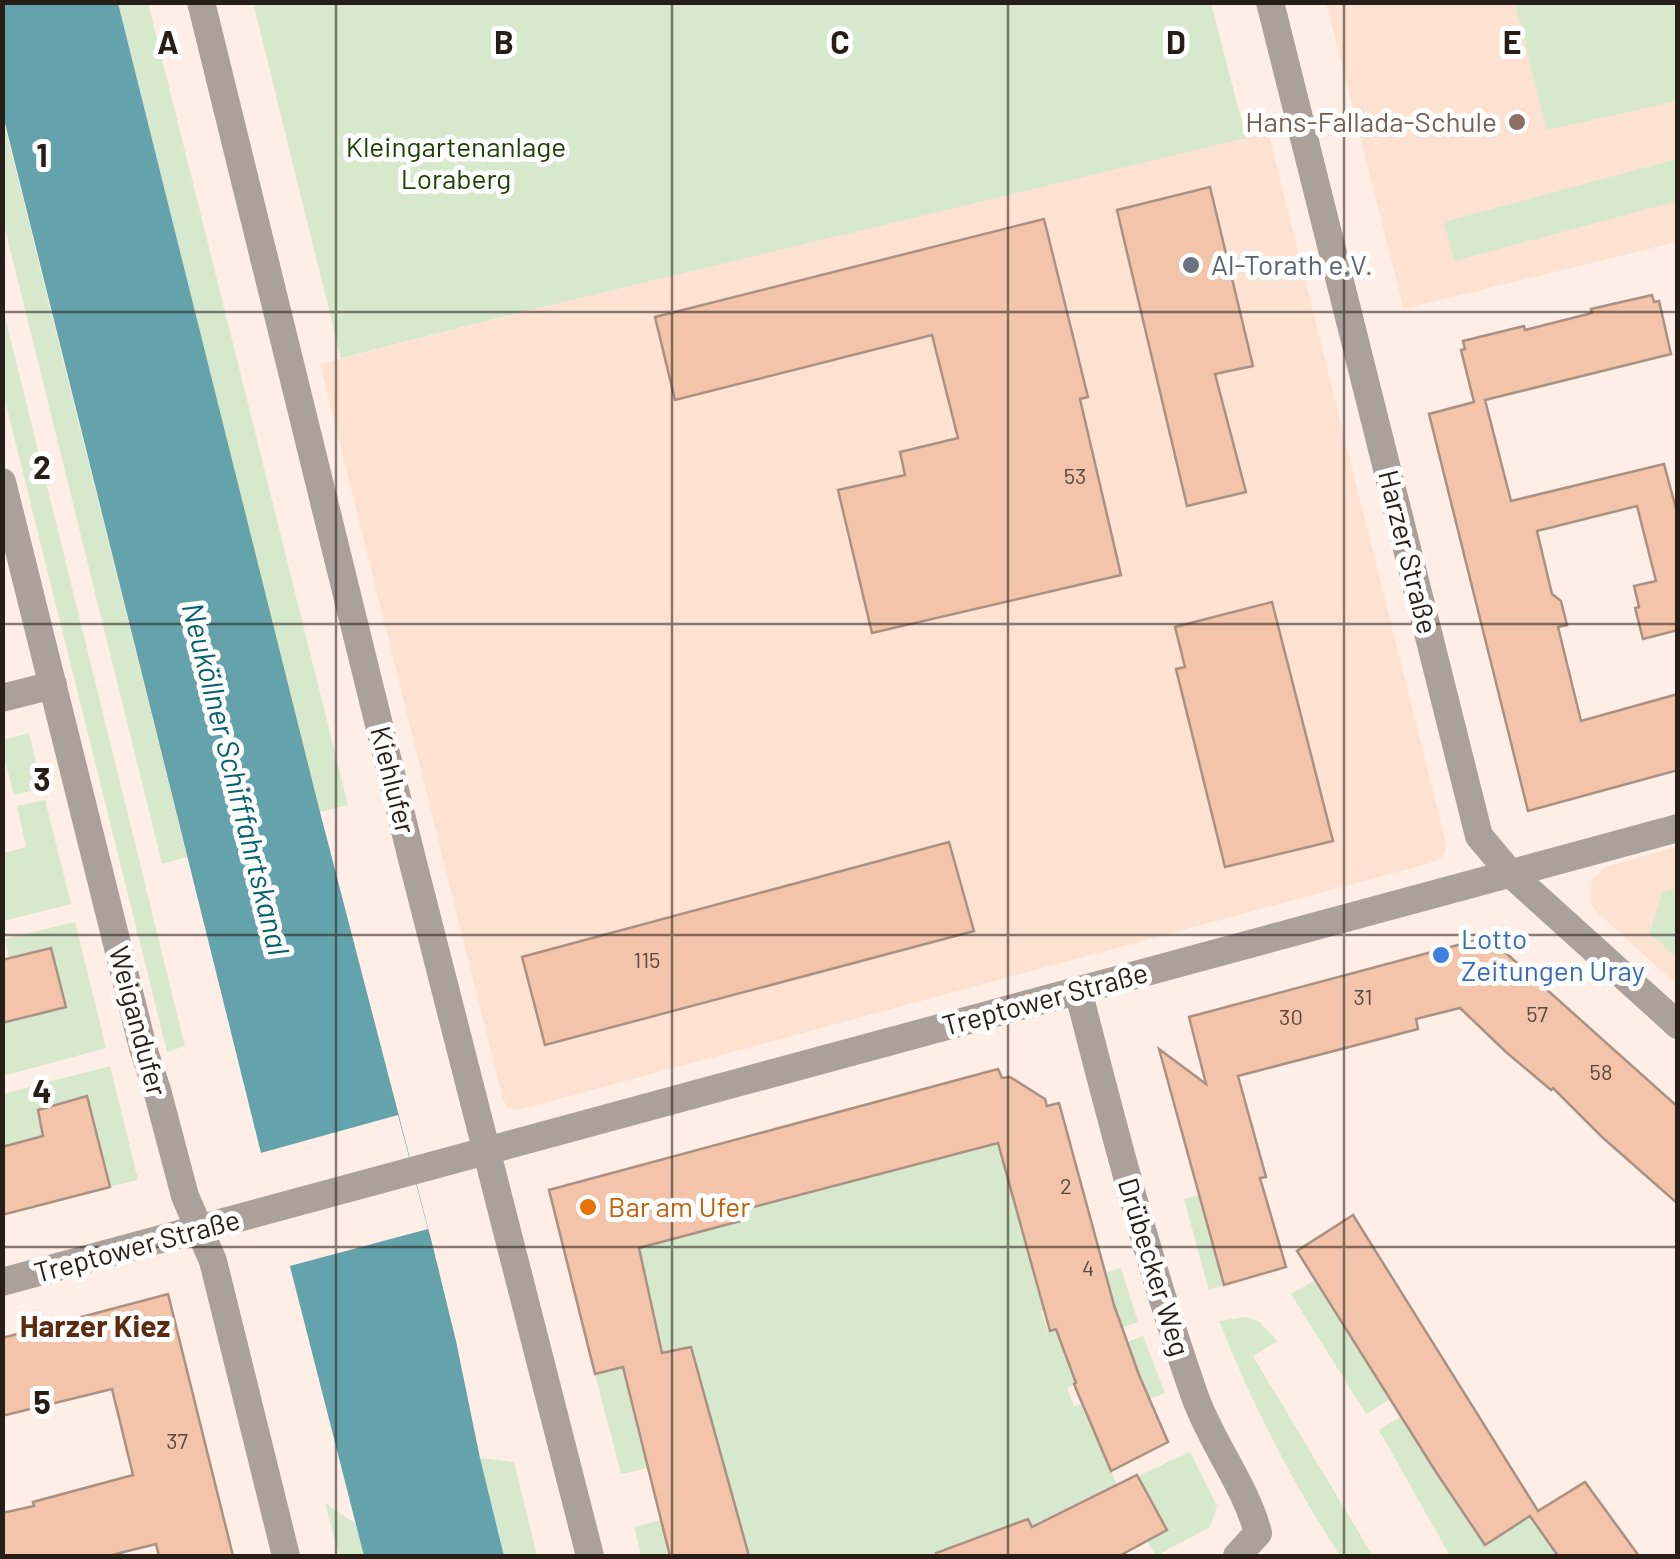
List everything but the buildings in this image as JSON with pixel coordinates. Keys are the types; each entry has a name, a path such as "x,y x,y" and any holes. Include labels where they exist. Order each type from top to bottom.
{"street":[{"name":"Kiehlufer","path":"201,2 590,1556"},
{"name":"Harzer Straße","path":"1270,2 1479,836 1511,874 1678,1025"},
{"name":"Weigandufer","path":"2,482 143,1048 184,1196 213,1262 286,1556"},
{"path":"2,698 54,685"},
{"name":"Treptower Straße","path":"2,1282 1678,828"},
{"name":"Drübecker Weg","path":"1078,990 1158,1291 1197,1402 1252,1512 1258,1533 1238,1556"}],"shaded area":[{"name":"Hans-Fallada-Schule","path":"1326,3 1677,3 1677,242 1404,309"},
{"path":"1268,132 1445,840 1441,858 518,1110 508,1108 320,364"},
{"path":"1677,847 1677,985 1598,913 1590,895 1593,878 1607,866"}],"green space":[{"path":"118,3 148,3 348,805 320,812"},
{"name":"Kleingartenanlage Loraberg","path":"253,3 1211,3 1246,138 341,358"},
{"path":"1515,3 1677,3 1677,101 1547,130"},
{"path":"2,115 187,857 162,864 3,220"},
{"path":"1677,159 1677,201 1454,261 1444,222"},
{"path":"2,304 185,1046 167,1052 3,392"},
{"path":"29,733 42,788 14,795 3,740"},
{"path":"45,800 71,904 3,921 3,853 26,847 17,806"},
{"path":"1678,888 1677,958 1650,934 1662,892"},
{"path":"75,922 106,1048 3,1076 3,1023 66,1007 51,948 9,958 5,939"},
{"path":"110,1066 138,1180 109,1187 43,1135 3,1147 3,1094"},
{"path":"1003,1141 1014,1205 1052,1307 1041,1311 1048,1331 1056,1329 1076,1383 1067,1388 1074,1406 1083,1404 1117,1485 1032,1527 1028,1518 1010,1525 1013,1534 954,1556 749,1556 691,1348 662,1353 639,1245 656,1244 743,1220 742,1210"},
{"path":"1198,1195 1224,1285 1209,1290 1184,1199"},
{"path":"1121,1268 1138,1322 1122,1328 1105,1273"},
{"path":"1317,1279 1392,1398 1366,1414 1291,1294"},
{"path":"1246,1317 1259,1322 1278,1341 1253,1356 1373,1556 1340,1556 1289,1471 1219,1321"},
{"path":"1143,1336 1165,1393 1150,1399 1127,1342"},
{"path":"623,1367 648,1468 621,1474 595,1374"},
{"path":"1403,1415 1436,1473 1485,1544 1533,1516 1558,1556 1450,1556 1379,1430"},
{"path":"1190,1452 1217,1506 1210,1527 1156,1556 1147,1541 1167,1530 1138,1476"},
{"path":"480,1458 514,1462 537,1556 504,1556"},
{"path":"325,1503 356,1524 364,1556 339,1556"},
{"path":"661,1520 670,1556 641,1556 634,1527"}],"water":[{"name":"Neuköllner Schifffahrtskanal","path":"2,3 118,3 433,1247 504,1556 364,1556 3,115"}],"pier":[{"path":"398,1115 428,1229 286,1267 257,1154"}],"place":[{"name":"Hans-Fallada-Schule","path":"1517,122"},
{"name":"Al-Torath e.V.","path":"1191,265"},
{"name":"Lotto Zeitungen Uray","path":"1441,955"},
{"name":"Bar am Ufer","path":"588,1207"}],"district":[{"name":"Harzer Kiez","path":"95,1327"}]}
